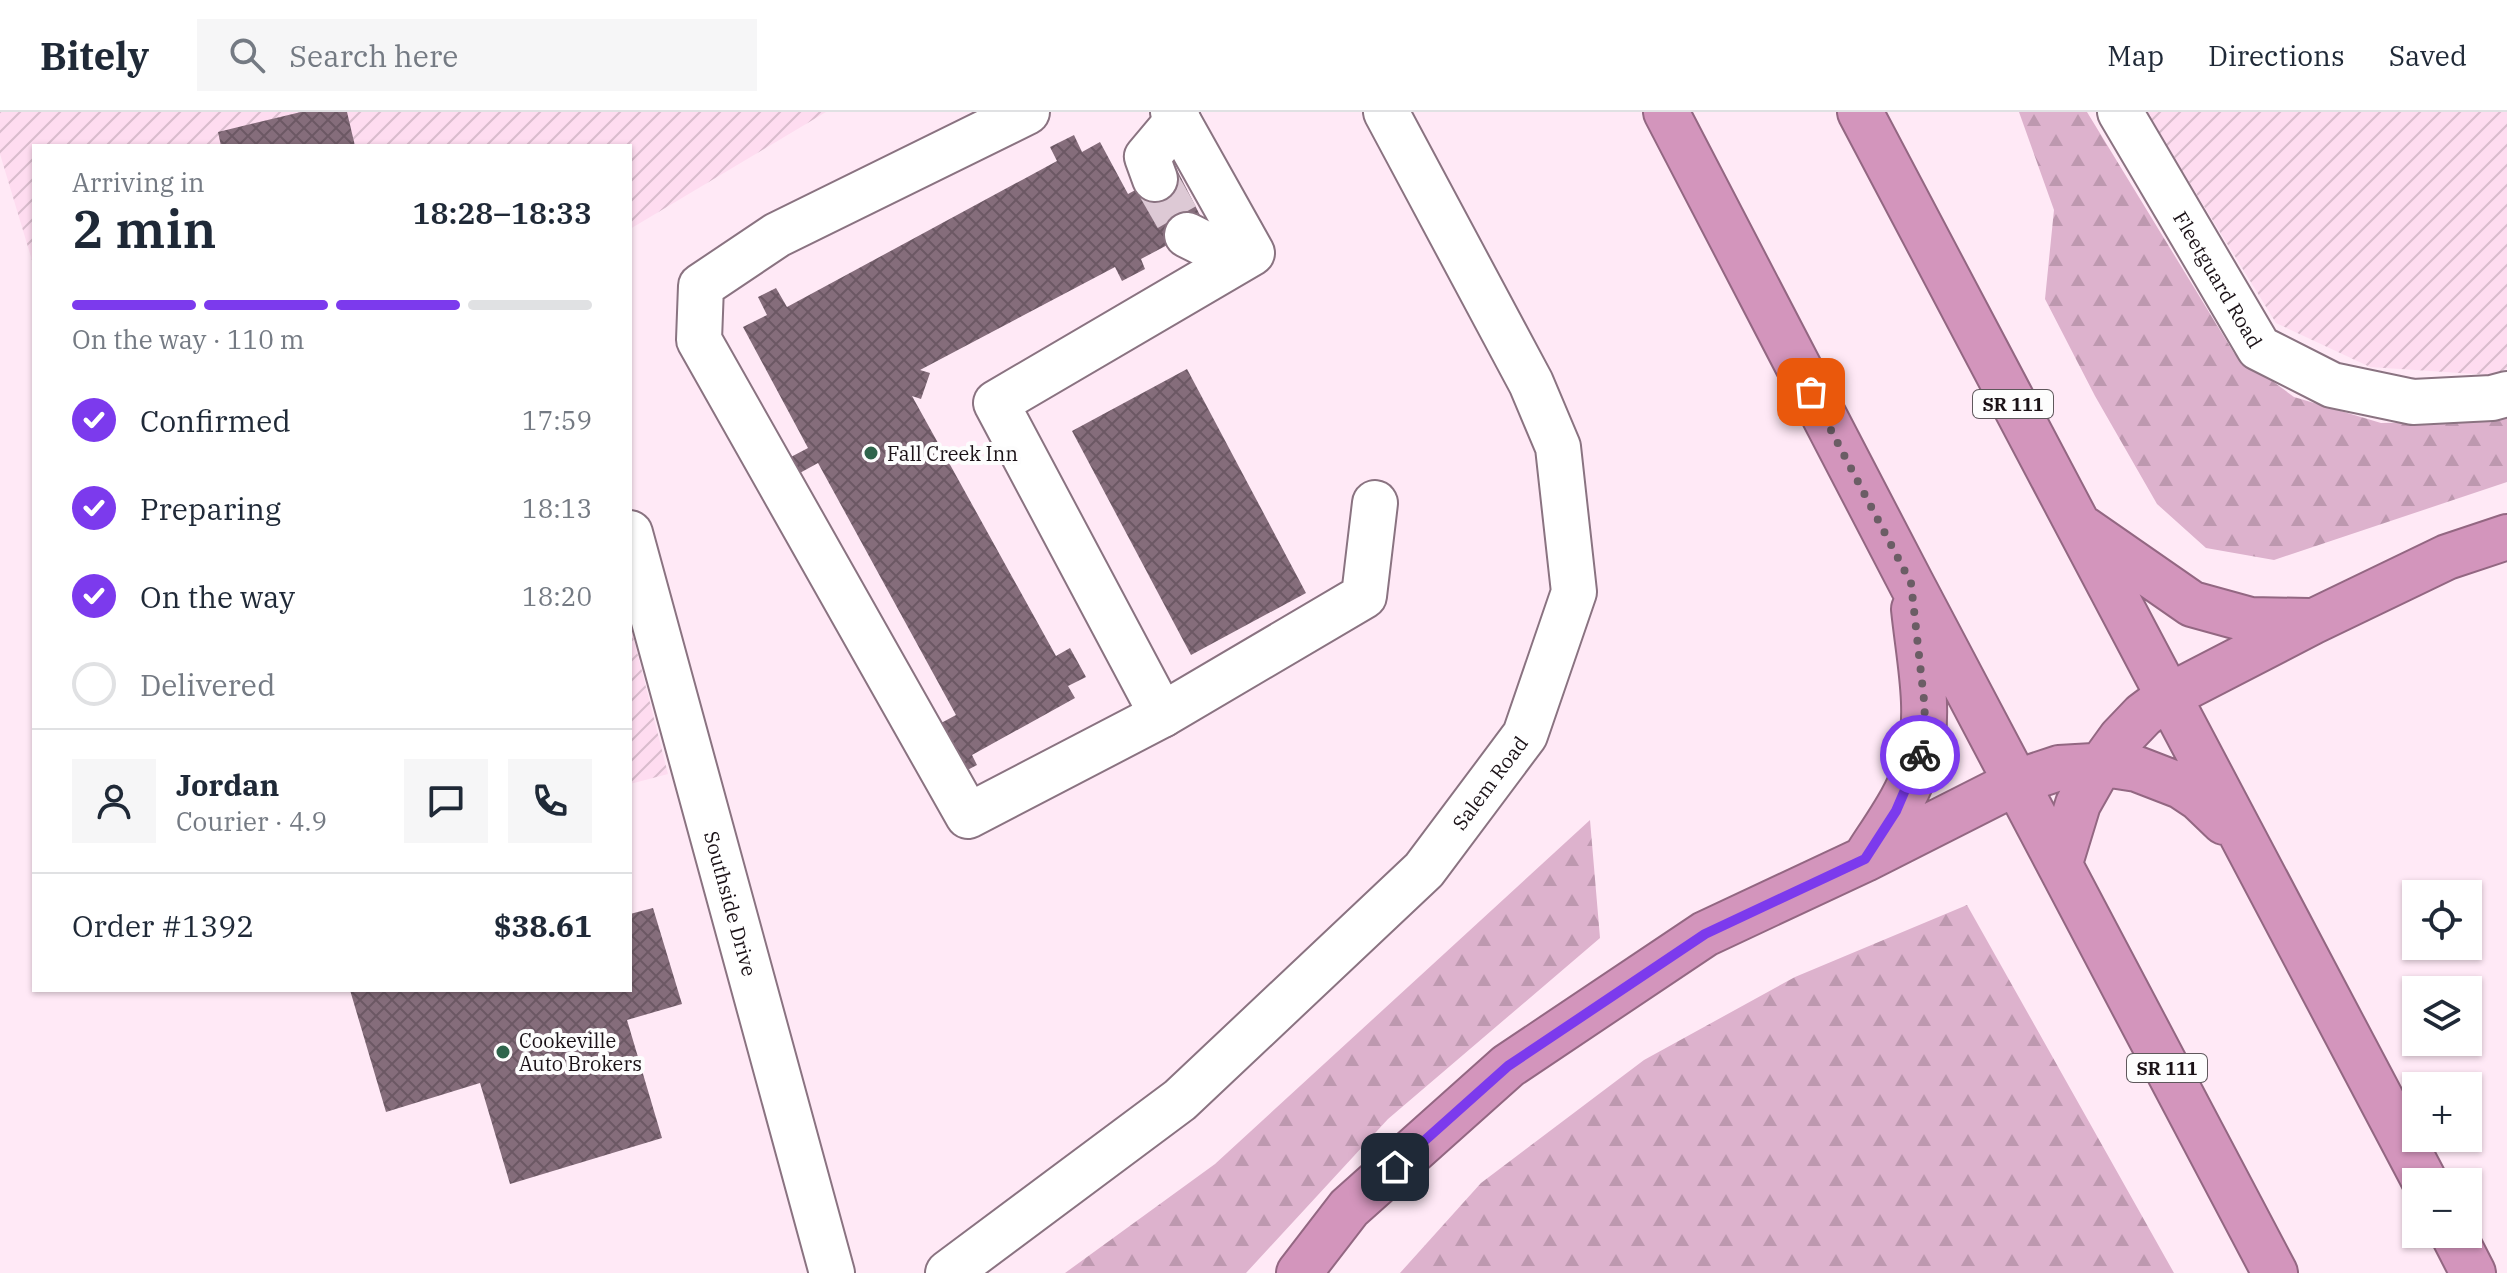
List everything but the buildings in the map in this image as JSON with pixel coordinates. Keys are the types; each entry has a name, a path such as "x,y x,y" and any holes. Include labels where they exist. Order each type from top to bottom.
{"highway":[{"name":"SR 111","path":"1666,112 2275,1273"},
{"name":"SR 111","path":"1860,112 2418,1168"},
{"path":"2075,522 2192,604 2250,620 2312,622"},
{"path":"2060,863 2078,804 2101,765 2143,715 2167,697 2447,557 2507,537"},
{"path":"1865,859 1896,811 1919,760 1925,709 1911,583"},
{"path":"1299,1273 1349,1208 1508,1066 1705,934 1865,859 2017,782 2059,768 2101,765 2137,769 2181,786 2199,798 2245,843"},
{"path":"2460,1248 2473,1273"}],"street":[{"path":"1027,112 777,235 701,286 699,340 968,816 1162,715 1364,596 1375,503"},
{"name":"Salem Road","path":"948,1273 1180,1100 1424,870 1525,735 1574,592 1558,447 1531,383 1386,112"},
{"name":"Fleetguard Road","path":"2120,112 2259,348 2332,385 2413,402 2492,398 2507,394"},
{"path":"1155,179 1147,157 1176,116 1252,253 996,403 1162,715"},
{"path":"1187,235 1209,246 1241,234"},
{"name":"Southside Drive","path":"632,540 832,1273"}],"shaded area":[{"path":"0,112 826,112 632,228 632,144 32,144 32,260 0,154"},
{"path":"2146,112 2507,112 2507,369 2490,375 2370,367 2276,323"},
{"path":"632,632 668,774 632,783"}],"green space":[{"path":"2019,112 2087,112 2234,353 2294,397 2381,423 2489,421 2507,415 2507,482 2274,560 2206,548 2157,504 2095,396 2045,299 2054,210"},
{"path":"1590,820 1600,938 1388,1119 1246,1273 1065,1273 1215,1164"},
{"path":"1967,905 2174,1273 1400,1273 1481,1183 1644,1060 1795,977"}],"tunnel":[{"path":"1155,179 1187,235"}],"way so far":[{"path":"1811,392 1911,583 1925,709 1920,755"}],"place":[{"name":"Fall Creek Inn","path":"871,453"},
{"name":"Cookeville Auto Brokers","path":"503,1052"}],"route":[{"path":"1395,1167 1508,1066 1705,934 1865,859 1896,811 1920,755"}]}
